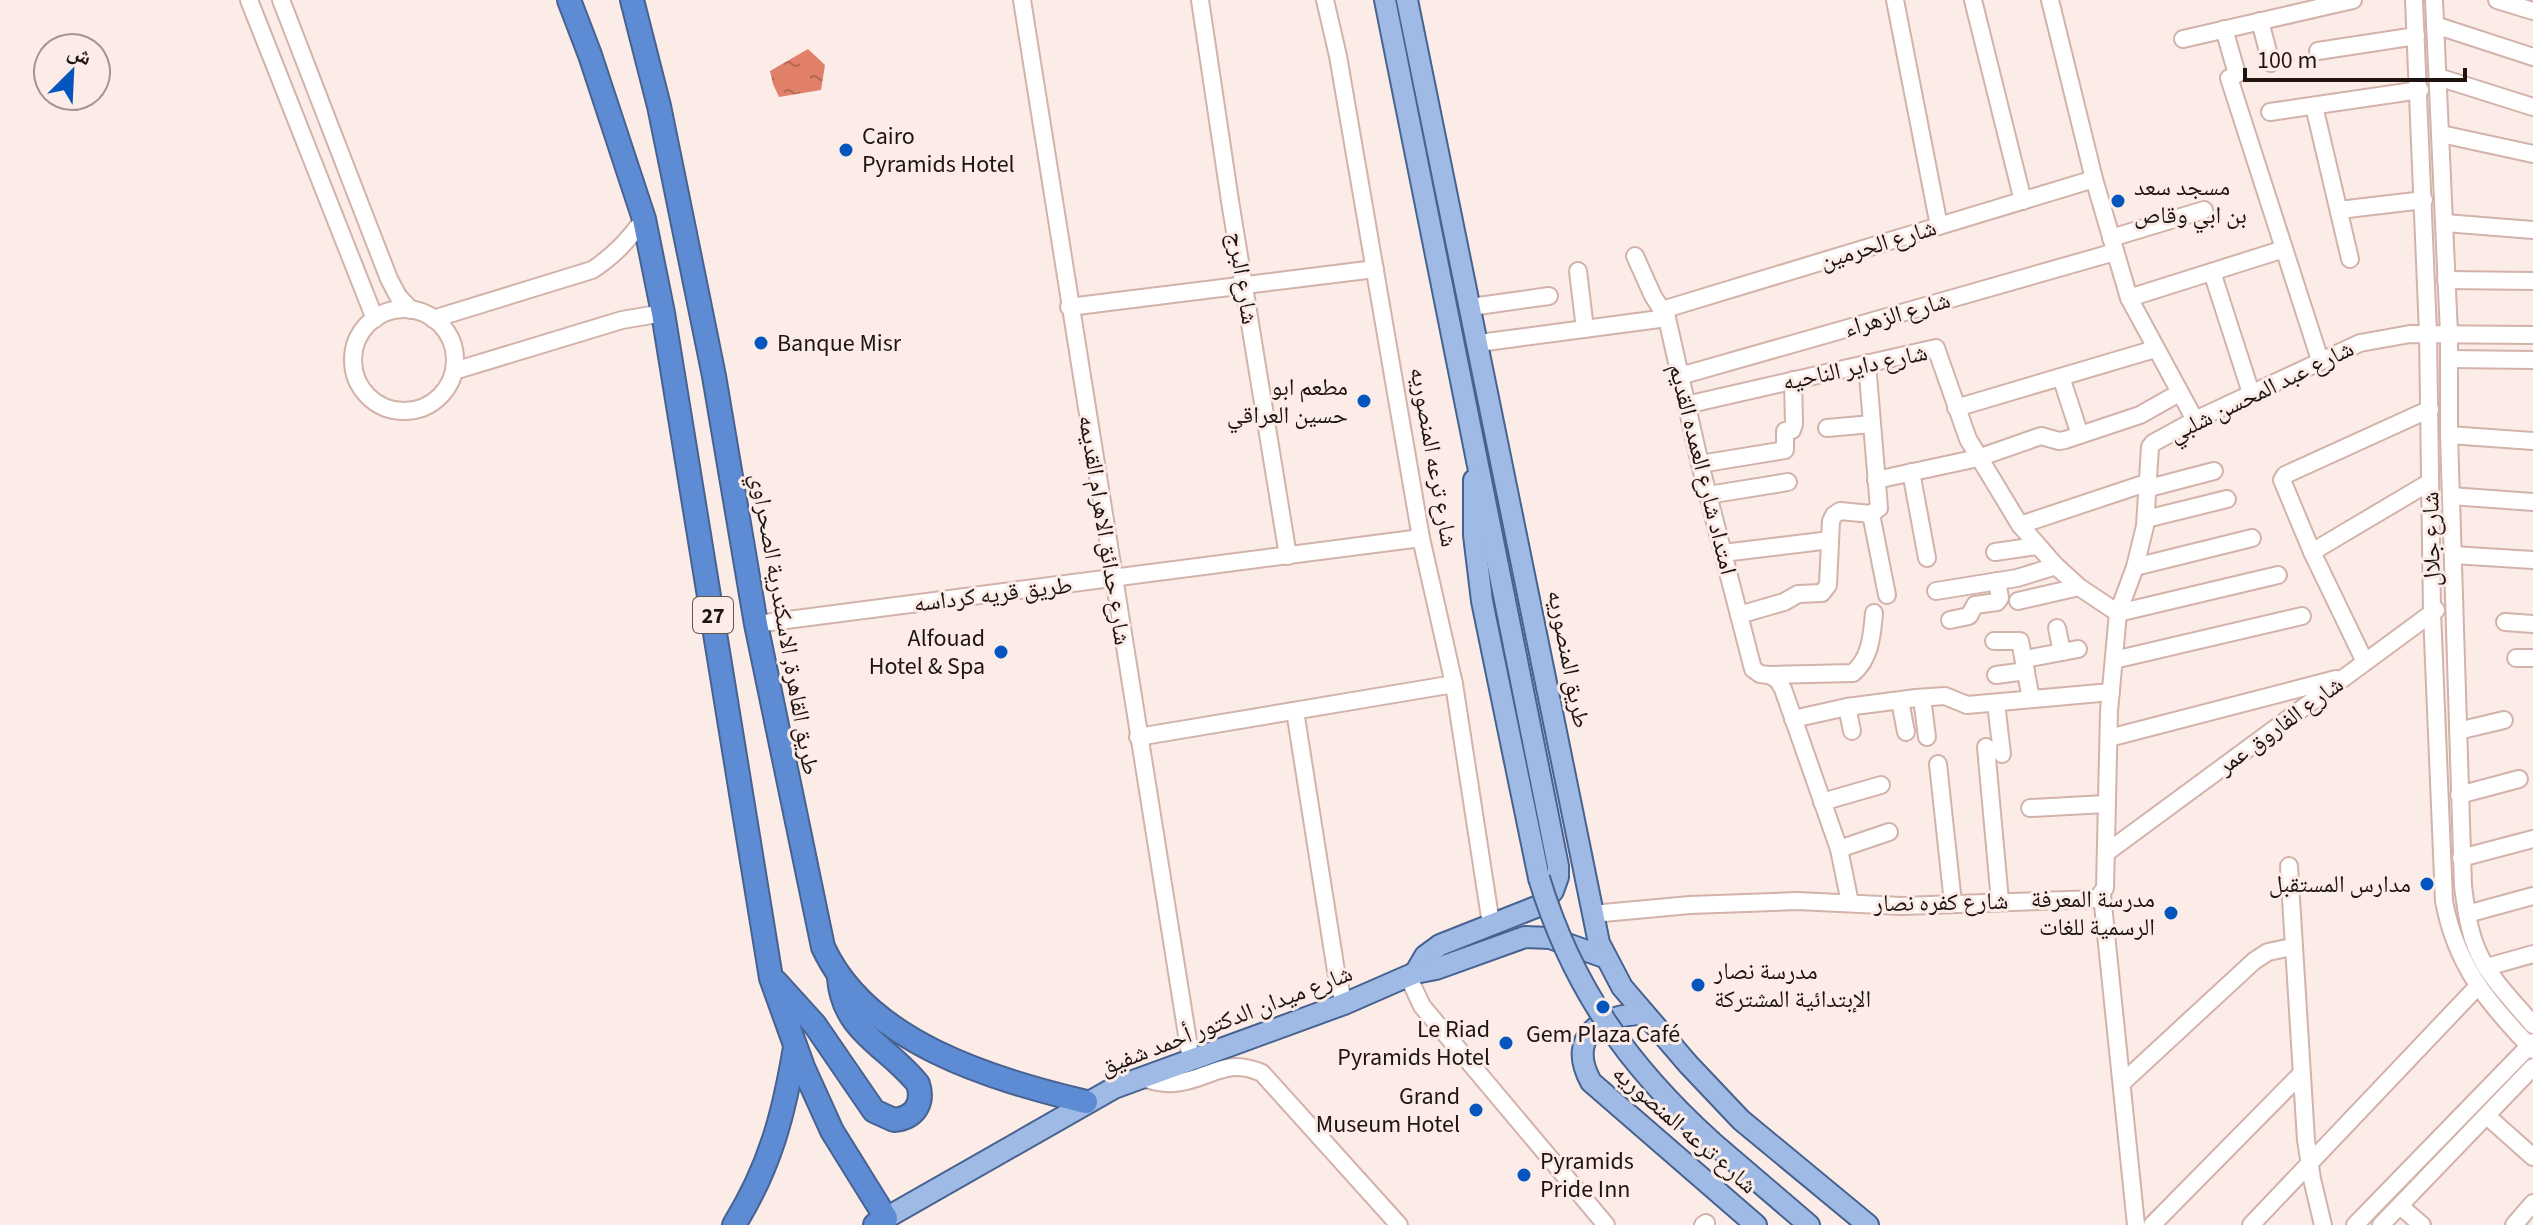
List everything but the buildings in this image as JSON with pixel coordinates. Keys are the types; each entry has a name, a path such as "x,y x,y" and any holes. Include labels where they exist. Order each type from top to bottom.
{"highway":[{"name":"27","path":"569,0 644,219 663,313 771,978 795,1046 832,1131 880,1221"},
{"name":"طريق القاهرة, الاسكندرية الصحراوي","path":"632,0 659,106 714,376 756,624 818,930 826,955 839,977 862,1002 955,1061 1011,1083 1086,1102"},
{"path":"771,978 815,1025 874,1111 894,1120 909,1116 919,1105 921,1091 918,1084 852,1020 843,1002 839,977"},
{"name":"27","path":"734,1225 772,1149 786,1102 795,1046"}],"main road":[{"name":"طريق المنصوريه","path":"1385,0 1558,866 1553,891 1541,905 1440,945 1425,956 1412,975"},
{"name":"طريق المنصوريه","path":"1407,0 1479,343 1592,914 1604,957 1643,1014 1741,1120 1868,1225"},
{"path":"1476,448 1474,535 1482,601 1539,878 1561,942 1590,999 1645,1074 1688,1120 1809,1225"},
{"name":"شارع ميدان الدكتور أحمد شفيق","path":"880,1221 1086,1102 1412,975 1525,937 1550,938 1604,957"},
{"name":"شارع ترعه المنصوريه","path":"1643,1014 1614,1016 1592,1031 1583,1056 1591,1082 1756,1225"}],"street":[{"path":"249,0 375,319"},
{"path":"281,0 389,279 398,296 411,310"},
{"name":"شارع حدائق الاهرام القديمه","path":"1022,0 1191,1060"},
{"name":"شارع البرج","path":"1200,0 1288,556"},
{"name":"شارع ترعه المنصوريه","path":"1325,0 1338,56 1421,538 1454,684 1491,924"},
{"path":"1895,0 1939,226"},
{"path":"1973,0 2023,201"},
{"path":"2050,0 2094,179 2129,298 2195,420"},
{"path":"2183,39 2353,0"},
{"name":"شارع جلال","path":"2414,0 2424,200 2432,613 2444,901 2457,951 2478,986 2532,1046"},
{"name":"شارع جلال","path":"2434,0 2449,334 2461,858 2467,914 2479,955 2533,1025"},
{"path":"2497,0 2533,11"},
{"path":"2260,21 2271,63"},
{"path":"2435,25 2533,57"},
{"path":"2224,29 2233,76 2320,360"},
{"path":"2318,51 2416,36"},
{"path":"2438,77 2533,107"},
{"path":"2270,112 2420,90"},
{"path":"2314,106 2350,259"},
{"path":"2441,134 2533,154"},
{"name":"شارع الحرمين","path":"1479,343 1585,329 1664,314 2094,179"},
{"path":"2339,210 2424,200"},
{"name":"شارع الزهراء","path":"1680,376 2113,245 2204,210"},
{"path":"433,319 592,270 618,251 644,219"},
{"path":"2445,223 2533,230"},
{"path":"2129,298 2284,249"},
{"name":"امتداد شارع العمده القديم","path":"1635,256 1664,314 1753,669 1769,675"},
{"path":"1069,307 1375,269"},
{"path":"1578,271 1585,329"},
{"path":"2212,272 2251,393"},
{"path":"2446,280 2533,281"},
{"path":"1471,307 1549,296"},
{"path":"395,310 411,310 433,319 444,329 455,356 454,371 439,398 426,407 395,411 379,405 366,394 358,383 353,359 359,336 375,319 395,310"},
{"path":"454,371 622,320 663,313"},
{"name":"شارع عبد المحسن شلبي","path":"2118,613 2135,567 2146,519 2150,447 2153,443 2195,420 2360,343 2383,337 2428,333 2533,335"},
{"name":"شارع داير الناحيه","path":"1686,405 1936,348 1956,408 1978,458 2020,525 2079,587 2118,613"},
{"path":"1956,408 2155,349"},
{"path":"2449,359 2533,360"},
{"path":"1739,615 1784,602 1798,594 1822,593 1828,585 1831,521 1834,515 1840,511 1871,514 1879,508 1867,363"},
{"path":"2061,377 2080,435"},
{"path":"1700,464 1785,450 1784,435 1794,427 1793,380"},
{"path":"1876,480 1978,458 2041,436 2059,441 2080,435 2140,415 2179,393"},
{"path":"2365,662 2282,487 2285,475 2430,409"},
{"path":"1827,428 1872,424"},
{"path":"2449,435 2533,441"},
{"path":"2020,525 2149,485 2214,471"},
{"path":"1911,472 1927,558"},
{"path":"1708,495 1788,482"},
{"path":"2312,552 2430,482"},
{"path":"2451,496 2533,502"},
{"path":"2146,519 2227,499"},
{"path":"1871,514 1887,595"},
{"name":"طريق قريه كرداسه","path":"756,624 1421,538"},
{"path":"2135,567 2252,538"},
{"path":"1723,553 1830,540"},
{"path":"1995,552 2037,546"},
{"path":"2453,555 2533,560"},
{"path":"1936,591 1997,581 2056,566"},
{"path":"2136,1225 2102,895 2105,888 2111,692 2118,613 2278,575"},
{"path":"1950,620 1969,616 1975,605 1997,602 2000,598 1997,581"},
{"path":"2018,601 2079,587"},
{"name":"شارع الفاروق عمر","path":"2106,853 2454,597"},
{"path":"1769,675 1853,673 1862,664 1867,651 1874,613"},
{"path":"2114,660 2302,616"},
{"path":"2505,622 2533,624"},
{"path":"1996,675 2070,650 2057,628"},
{"path":"1994,641 2020,641 2031,699"},
{"path":"2516,658 2533,658"},
{"path":"1769,675 1777,679 1783,689 1839,849 1850,903"},
{"path":"2109,738 2346,676"},
{"path":"1138,737 1454,684"},
{"path":"1793,719 1847,707 1945,696 1967,705 2111,692"},
{"path":"1922,698 1927,737"},
{"path":"1900,701 1906,732"},
{"path":"1996,703 2002,754"},
{"path":"1847,707 1852,731"},
{"path":"1295,711 1336,971 1344,1004"},
{"path":"2458,731 2504,720"},
{"path":"1986,747 2000,901"},
{"path":"1938,764 1953,903"},
{"path":"2459,795 2519,779"},
{"path":"1822,802 1881,785"},
{"path":"2030,808 2106,804"},
{"path":"1839,849 1889,832"},
{"path":"2461,858 2533,839"},
{"path":"2289,866 2292,947 2309,1164 2323,1225"},
{"name":"شارع كفره نصار","path":"1592,914 1690,905 1797,901 1902,906 2090,900 2102,895"},
{"path":"2467,914 2533,896"},
{"path":"2122,1083 2254,961 2276,949 2292,947"},
{"path":"2487,967 2533,954"},
{"path":"1412,975 1422,1006 1606,1225"},
{"path":"2251,1225 2478,986"},
{"path":"2355,1225 2532,1046"},
{"path":"1142,1078 1174,1083 1230,1066 1247,1066 1262,1073 1399,1225"},
{"path":"2381,1225 2533,1067"},
{"path":"2152,1225 2301,1074"},
{"path":"2487,1116 2533,1157"},
{"path":"2514,1225 2533,1203"},
{"path":"2400,1206 2422,1225"}],"water":[{"path":"808,49 825,65 821,90 779,97 770,71"}],"place":[{"name":"Cairo Pyramids Hotel","path":"846,150"},
{"name":"مسجد سعد بن ابي وقاص","path":"2118,201"},
{"name":"Banque Misr","path":"761,343"},
{"name":"مطعم ابو حسين العراقي","path":"1364,401"},
{"name":"Alfouad Hotel & Spa","path":"1001,652"},
{"name":"مدارس المستقبل","path":"2427,884"},
{"name":"مدرسة المعرفة الرسمية للغات","path":"2171,913"},
{"name":"مدرسة نصار الإبتدائية المشتركة","path":"1698,985"},
{"name":"Gem Plaza Café","path":"1603,1007"},
{"name":"Le Riad Pyramids Hotel","path":"1506,1043"},
{"name":"Grand Museum Hotel","path":"1476,1110"},
{"name":"Pyramids Pride Inn","path":"1524,1175"}]}
